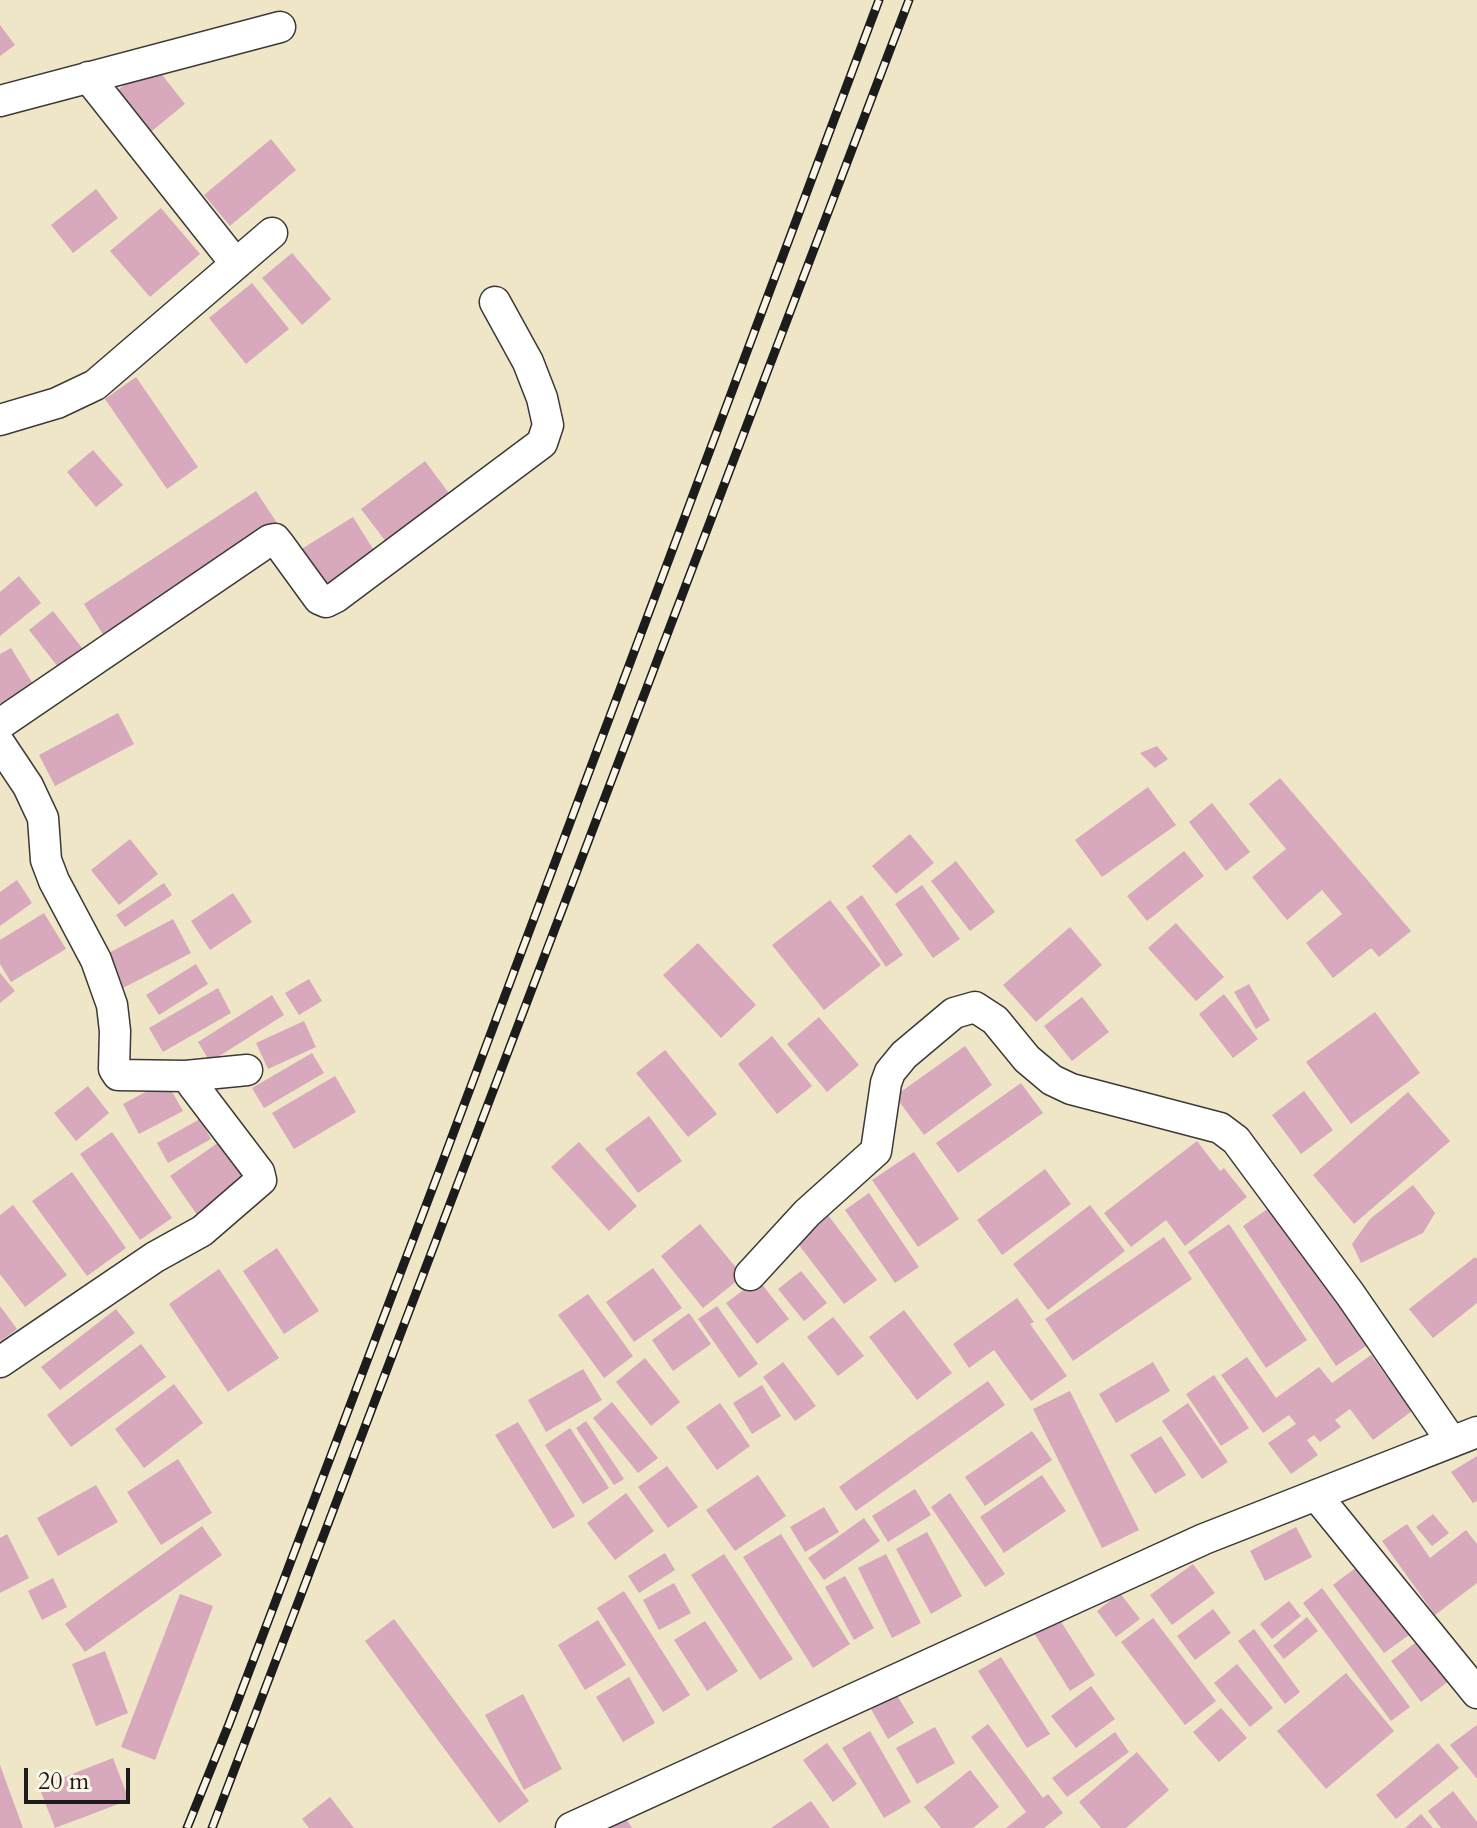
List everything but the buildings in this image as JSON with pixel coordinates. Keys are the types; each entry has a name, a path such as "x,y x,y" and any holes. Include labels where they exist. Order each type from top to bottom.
{"street":[{"path":"0,101 280,27"},
{"path":"88,77 236,264"},
{"path":"0,420 57,403 95,385 272,233"},
{"path":"0,724 270,540 275,539 319,599 326,602 336,597 542,443 548,425 542,398 528,362 495,302"},
{"path":"0,744 28,786 43,818 46,860 105,985 112,1005 115,1031 114,1069 122,1076 186,1076 247,1070"},
{"path":"571,1828 1204,1539 1464,1437 1350,1294 1236,1140 1220,1128 1071,1089 1052,1080 1027,1059 995,1020 975,1007 954,1013 904,1055 890,1072 886,1083 876,1151 807,1213 750,1275"},
{"path":"0,1362 155,1257 202,1231 261,1180 259,1172 186,1076"},
{"path":"1316,1495 1477,1693"}],"railway":[{"path":"187,1828 441,1166 879,0"},
{"path":"212,1828 909,0"}]}
